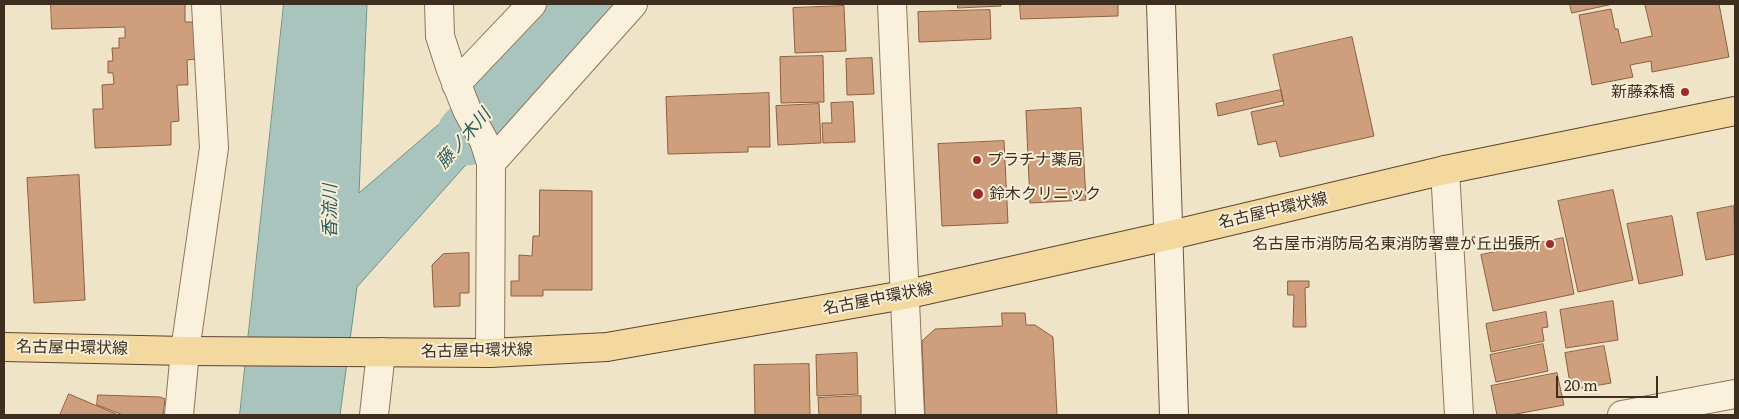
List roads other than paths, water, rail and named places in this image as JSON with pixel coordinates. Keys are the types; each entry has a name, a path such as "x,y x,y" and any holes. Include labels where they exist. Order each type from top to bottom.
{"main road":[{"name":"名古屋中環状線","path":"4,347 490,353 607,347 904,296 1445,170 1735,110"}],"street":[{"path":"179,415 194,350 214,148 206,4"},
{"path":"439,4 440,36 456,84 488,152 490,353"},
{"path":"456,84 532,4"},
{"path":"488,152 634,4"},
{"path":"892,4 910,415"},
{"path":"1161,4 1174,415"},
{"path":"1445,170 1459,415"},
{"path":"371,352 374,415"},
{"path":"1622,415 1735,394"}],"water":[{"name":"香流川","path":"284,4 367,4 359,193 511,62 537,85 357,287 340,415 240,415"}],"waterway":[{"name":"藤ノ木川","path":"467,135 590,4"}],"place":[{"name":"新藤森橋","path":"1685,92"},
{"name":"プラチナ薬局","path":"977,160"},
{"name":"鈴木クリニック","path":"978,194"},
{"name":"名古屋市消防局名東消防署豊が丘出張所","path":"1550,244"}]}
